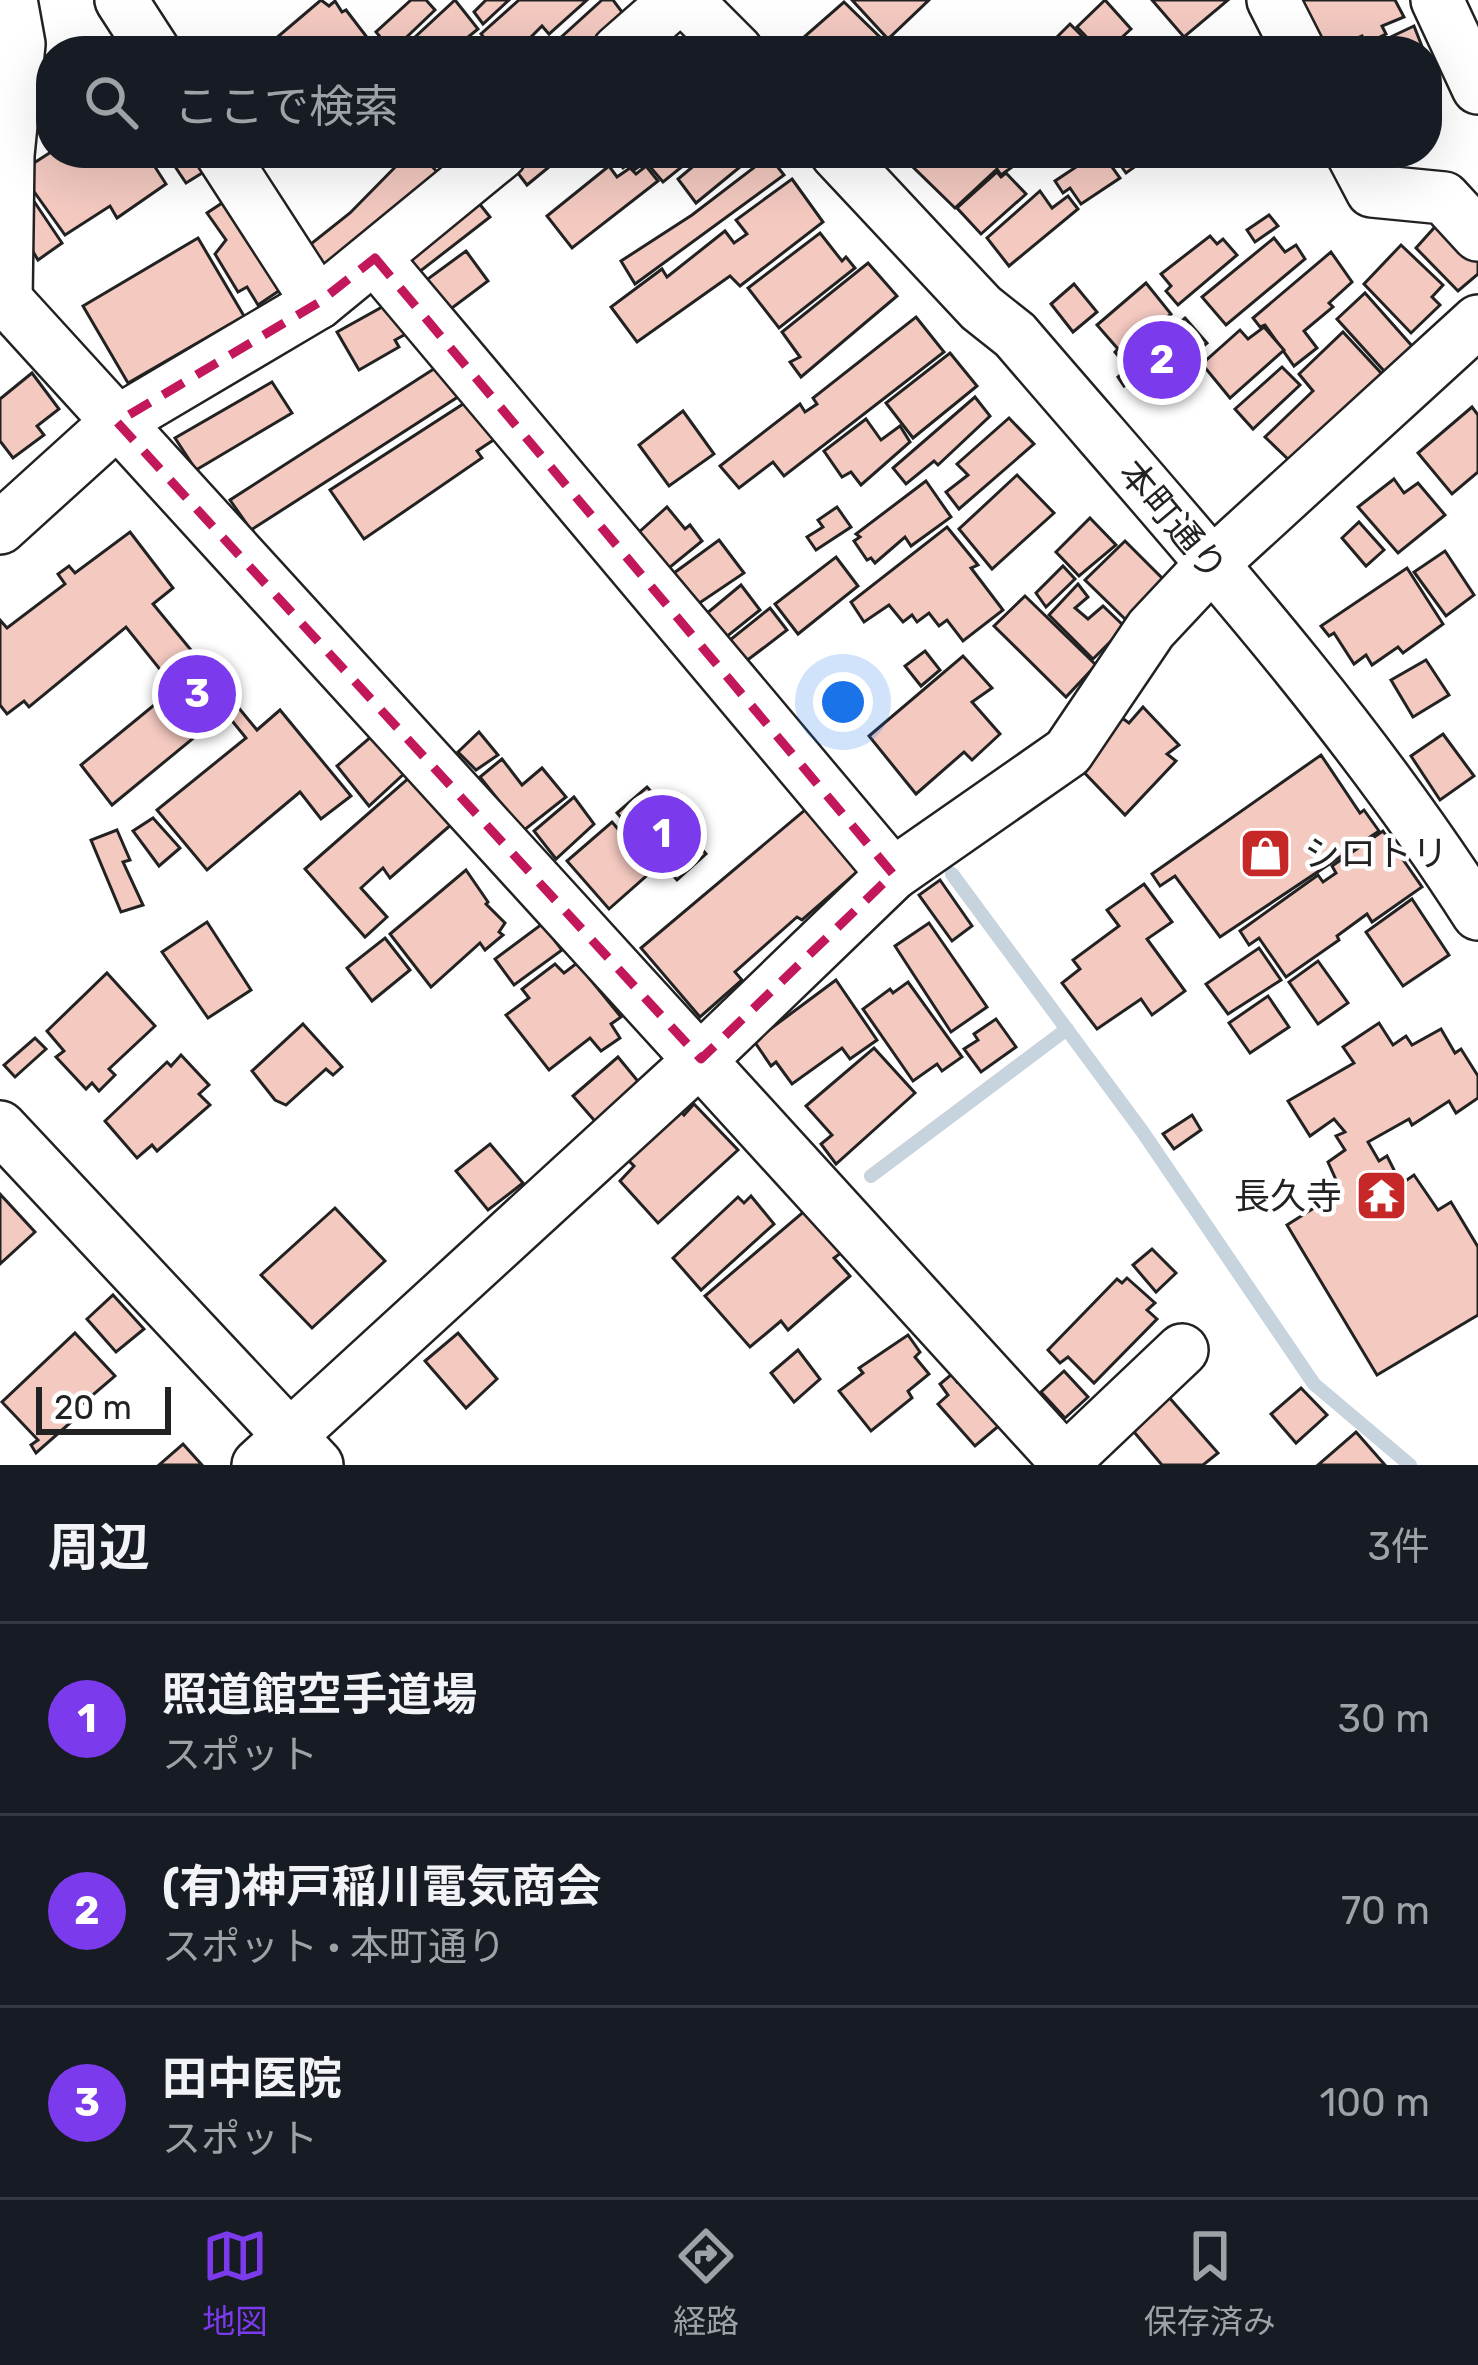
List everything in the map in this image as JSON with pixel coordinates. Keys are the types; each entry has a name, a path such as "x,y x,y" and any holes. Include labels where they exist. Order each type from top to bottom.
{"street":[{"path":"11,0 19,44 8,155 3,297 1067,1463 1182,1350"},
{"path":"121,0 144,36"},
{"path":"635,36 676,0"},
{"path":"686,0 721,36"},
{"path":"1273,0 1291,36"},
{"path":"1437,0 1476,76"},
{"path":"230,168 318,303"},
{"path":"0,529 117,422 318,303 483,168"},
{"name":"本町通り","path":"850,168 981,308 1016,335 1211,565 1363,746 1478,914"},
{"path":"1360,168 1372,191 1444,198 1478,235"},
{"path":"376,258 893,874"},
{"path":"0,1127 288,1455 893,874 1068,752 1151,629 1211,565 1478,321"}],"highlighted area":[{"path":"375,258 893,874 701,1059 117,422 318,303"}],"building":[{"path":"321,0 329,6 335,1 366,36 279,36"},
{"path":"411,0 426,0 435,10 408,36 376,32"},
{"path":"455,0 478,29 469,36 416,36"},
{"path":"486,0 509,0 483,24 474,12"},
{"path":"519,0 587,0 549,34 542,26 532,36 481,34"},
{"path":"602,0 613,0 628,20 610,36 562,36"},
{"path":"852,0 929,0 891,36 885,36"},
{"path":"1105,0 1131,29 1123,36 1086,36 1077,27"},
{"path":"1152,0 1228,0 1185,36"},
{"path":"1302,0 1395,0 1404,17 1382,26 1386,34 1382,36 1320,36"},
{"path":"844,2 879,36 805,36"},
{"path":"1070,24 1082,36 1058,36"},
{"path":"1414,26 1418,36 1393,36"},
{"path":"36,162 36,168 156,168 166,184 117,218 110,206 65,235 20,172"},
{"path":"176,168 210,168 186,183"},
{"path":"394,168 434,168 439,174 319,277 302,251 350,213"},
{"path":"514,168 548,168 527,185"},
{"path":"607,168 617,177 630,168 636,174 648,168 658,181 572,248 547,216"},
{"path":"651,168 680,168 663,182"},
{"path":"691,168 739,168 696,203 678,179"},
{"path":"753,168 778,168 784,175 635,284 621,261"},
{"path":"914,168 1011,168 1001,175 997,169 955,208"},
{"path":"1074,168 1113,168 1120,178 1081,204 1070,188 1063,193 1055,181"},
{"path":"997,172 1001,177 1006,173 1026,194 981,234 957,208"},
{"path":"792,179 823,222 740,286 730,276 637,342 611,307 662,269 667,277 725,231 734,243 747,234 736,220"},
{"path":"21,182 62,243 38,260 19,228"},
{"path":"1040,191 1052,208 1068,196 1078,209 1009,266 987,238"},
{"path":"470,192 490,217 414,276 397,255"},
{"path":"222,203 227,210 237,204 289,284 258,305 247,287 238,292 215,254 226,240 207,213"},
{"path":"1269,215 1278,226 1255,242 1247,230"},
{"path":"1442,219 1478,255 1478,274 1458,291 1416,248"},
{"path":"820,233 842,261 846,257 855,268 779,328 748,288"},
{"path":"1210,236 1217,244 1223,239 1237,255 1178,305 1166,291 1171,286 1161,274"},
{"path":"198,238 244,316 128,383 83,306"},
{"path":"1274,238 1285,252 1296,245 1305,259 1226,325 1202,297"},
{"path":"1401,245 1443,285 1432,297 1440,305 1411,333 1364,284"},
{"path":"466,251 488,281 444,314 421,284"},
{"path":"1331,252 1352,282 1329,303 1333,307 1304,331 1317,348 1294,366 1265,325 1260,327 1253,318"},
{"path":"868,263 897,296 801,377 790,362 800,357 782,332"},
{"path":"1146,283 1171,314 1120,358 1097,325"},
{"path":"1074,284 1097,312 1073,332 1051,304"},
{"path":"1365,293 1412,346 1385,372 1337,319"},
{"path":"393,301 415,329 395,340 399,347 359,370 337,332"},
{"path":"916,317 944,352 784,476 773,462 739,488 720,466 800,404 805,412 817,404 813,398"},
{"path":"1185,318 1207,343 1148,393 1135,376 1124,386 1118,377"},
{"path":"1264,327 1284,350 1230,398 1202,364 1240,330 1248,339"},
{"path":"1343,332 1382,374 1291,462 1265,437 1313,391 1299,374"},
{"path":"950,353 977,386 913,438 886,403"},
{"path":"443,363 464,393 251,530 230,500"},
{"path":"1282,367 1300,385 1253,429 1235,409"},
{"path":"32,373 59,409 37,426 44,435 13,458 0,441 0,399"},
{"path":"272,382 292,413 196,470 175,438"},
{"path":"474,397 495,439 477,451 482,458 364,539 330,490"},
{"path":"975,397 990,416 938,465 934,461 906,484 893,468"},
{"path":"1472,407 1478,415 1478,472 1452,494 1418,453"},
{"path":"683,411 714,454 669,486 639,445"},
{"path":"1009,418 1034,444 959,509 946,492 968,475 957,464"},
{"path":"866,419 881,440 900,426 910,442 861,485 851,472 842,477 824,451"},
{"path":"1017,475 1054,513 992,569 959,529"},
{"path":"1394,479 1404,493 1418,483 1445,515 1398,553 1358,507"},
{"path":"926,481 951,517 911,546 905,537 875,563 867,560 854,541 860,537 856,534"},
{"path":"667,507 702,541 669,568 638,533"},
{"path":"837,507 851,527 816,550 807,537 823,527 818,520"},
{"path":"1090,518 1116,545 1079,576 1056,552"},
{"path":"1359,522 1384,550 1366,566 1342,538"},
{"path":"947,527 978,565 971,568 1003,610 963,641 947,620 939,626 929,613 917,622 912,615 903,622 889,605 864,622 851,602"},
{"path":"130,532 173,588 153,604 257,730 280,710 351,796 321,819 300,792 207,870 157,810 246,738 225,712 112,805 81,765 175,688 126,627 29,707 24,701 7,714 0,705 0,620 7,628 65,584 58,574 69,566 75,573"},
{"path":"719,540 744,573 695,606 674,573"},
{"path":"1125,541 1166,582 1125,619 1085,580"},
{"path":"1445,551 1474,595 1446,616 1414,572"},
{"path":"836,557 858,586 798,634 775,604"},
{"path":"1063,566 1075,579 1046,607 1036,593"},
{"path":"1407,568 1443,624 1403,653 1398,647 1372,665 1366,655 1354,664 1334,633 1329,636 1321,626"},
{"path":"1078,584 1088,597 1075,608 1088,619 1103,606 1125,627 1093,659 1049,615"},
{"path":"741,585 760,610 725,638 706,614"},
{"path":"1025,596 1096,665 1066,697 994,626"},
{"path":"770,608 787,630 741,665 725,644"},
{"path":"925,651 940,670 921,686 905,666"},
{"path":"963,656 992,688 972,702 1000,734 972,760 964,752 916,794 869,736"},
{"path":"1426,660 1449,695 1413,717 1391,680"},
{"path":"1143,707 1179,745 1167,754 1176,761 1125,815 1076,764 1122,718 1129,723"},
{"path":"479,732 498,755 476,770 458,752"},
{"path":"1443,734 1474,776 1440,800 1411,756"},
{"path":"373,735 407,771 369,806 337,766"},
{"name":"シロトリ","path":"1321,755 1360,813 1364,810 1379,831 1220,937 1175,876 1160,886 1152,874"},
{"path":"502,759 522,785 542,768 566,797 523,831 480,777"},
{"path":"411,776 453,823 390,878 383,868 361,888 387,917 365,937 305,869"},
{"path":"647,787 706,854 677,880 617,813"},
{"path":"574,797 594,824 556,859 534,831"},
{"path":"812,804 865,865 735,972 742,980 700,1017 641,948"},
{"path":"153,818 180,848 159,866 133,831"},
{"path":"612,822 653,870 609,909 567,861"},
{"path":"117,830 130,860 123,862 143,905 121,912 91,840"},
{"path":"1383,831 1422,887 1372,922 1367,914 1286,977 1259,938 1249,945 1240,931 1318,875 1323,882 1336,873 1332,866"},
{"path":"466,870 486,904 505,923 499,932 503,935 485,950 480,943 431,987 390,934"},
{"path":"940,880 972,926 952,941 919,895"},
{"path":"1144,884 1172,922 1147,939 1185,991 1152,1015 1141,999 1097,1029 1062,983 1080,969 1073,960 1119,926 1107,910"},
{"path":"1412,899 1449,955 1403,986 1366,932"},
{"path":"207,922 251,990 208,1018 162,952"},
{"path":"929,923 987,1007 951,1032 895,946"},
{"path":"542,924 562,950 514,985 495,959"},
{"path":"385,938 410,970 372,1001 347,968"},
{"path":"1259,948 1281,980 1228,1014 1206,984"},
{"path":"1318,961 1348,1003 1318,1024 1289,982"},
{"path":"577,963 621,1017 611,1024 620,1038 601,1051 590,1038 549,1070 506,1015 529,998 522,989 555,964 564,973"},
{"path":"107,973 155,1026 109,1069 115,1075 99,1091 92,1083 86,1089 56,1057 64,1051 47,1031"},
{"path":"836,980 877,1040 850,1059 842,1048 792,1084 776,1062 771,1066 754,1041"},
{"path":"908,982 962,1057 942,1071 937,1064 913,1081 863,1009"},
{"path":"1268,996 1289,1027 1250,1053 1229,1023"},
{"path":"996,1019 1016,1047 981,1072 964,1049 978,1040 974,1034"},
{"name":"長久寺","path":"1379,1023 1393,1045 1406,1036 1412,1045 1441,1029 1455,1053 1461,1049 1478,1076 1478,1098 1456,1113 1449,1101 1412,1125 1409,1119 1368,1142 1379,1161 1387,1156 1401,1184 1414,1175 1438,1210 1451,1202 1478,1247 1478,1315 1377,1375 1287,1225 1341,1191 1328,1162 1345,1150 1336,1136 1345,1132 1334,1119 1310,1136 1288,1101 1354,1063 1343,1047"},
{"path":"303,1024 342,1067 333,1075 326,1069 286,1105 275,1100 252,1071"},
{"path":"35,1038 46,1049 15,1077 4,1065"},
{"path":"874,1048 915,1093 836,1164 821,1144 832,1135 806,1106"},
{"path":"181,1055 209,1085 199,1094 210,1105 157,1151 152,1145 137,1158 105,1121 167,1062 171,1066"},
{"path":"618,1057 646,1091 600,1127 573,1096"},
{"path":"694,1104 738,1150 658,1223 620,1181 634,1166 627,1159"},
{"path":"1192,1115 1201,1130 1174,1149 1163,1134"},
{"path":"490,1144 523,1183 488,1210 456,1171"},
{"path":"0,1194 35,1232 0,1264"},
{"path":"751,1196 774,1224 701,1290 673,1258 738,1197 744,1203"},
{"path":"335,1208 385,1261 312,1328 261,1275"},
{"path":"808,1208 845,1250 834,1258 850,1276 788,1330 781,1321 750,1347 705,1296"},
{"path":"1152,1249 1176,1273 1156,1292 1133,1265"},
{"path":"1127,1278 1155,1303 1147,1310 1157,1319 1094,1383 1068,1357 1060,1363 1048,1350 1117,1279 1122,1283"},
{"path":"113,1295 144,1329 116,1352 87,1319"},
{"path":"75,1333 115,1376 36,1453 31,1445 38,1440 2,1402"},
{"path":"458,1333 497,1379 466,1408 425,1361"},
{"path":"908,1335 920,1352 915,1357 929,1374 908,1391 912,1398 871,1431 839,1391 863,1373 859,1368"},
{"path":"798,1350 820,1379 794,1402 771,1373"},
{"path":"1064,1371 1088,1397 1065,1418 1041,1392"},
{"path":"952,1374 957,1382 963,1378 1001,1424 975,1446 938,1404 948,1395 940,1384"},
{"path":"1160,1387 1218,1453 1203,1465 1162,1465 1123,1419"},
{"path":"1301,1388 1327,1415 1296,1443 1271,1414"},
{"path":"1356,1432 1385,1465 1318,1465"},
{"path":"183,1444 202,1465 159,1465"}],"waterway":[{"path":"952,874 1142,1131 1314,1384 1410,1465"},
{"path":"871,1176 1067,1029"}],"place":[{"name":"(有)神戸稲川電気商会","path":"1162,360"},
{"name":"田中医院","path":"197,694"},
{"name":"照道館空手道場","path":"662,834"},
{"name":"シロトリ","path":"1265,853"},
{"name":"長久寺","path":"1381,1196"}]}
